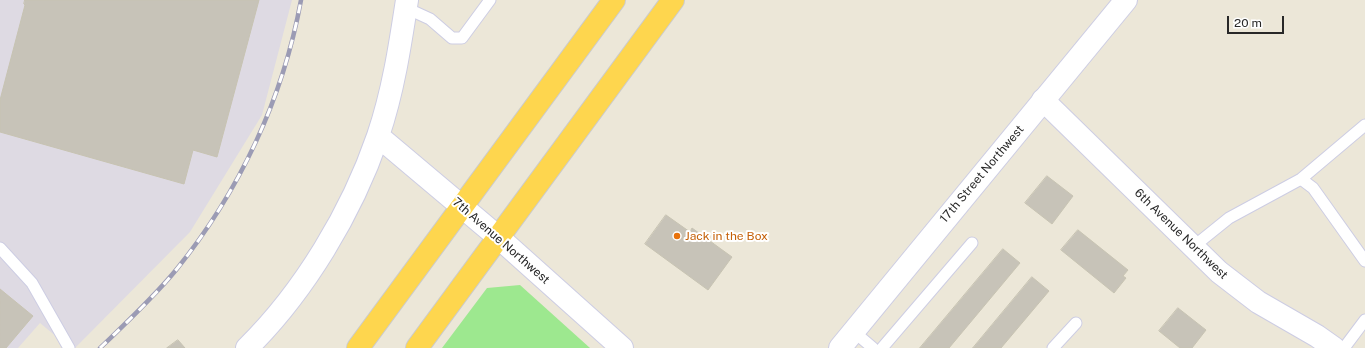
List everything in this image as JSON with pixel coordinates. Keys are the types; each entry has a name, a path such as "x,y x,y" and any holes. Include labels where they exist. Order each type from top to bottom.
{"highway":[{"path":"358,348 614,0"},
{"path":"417,348 673,0"}],"street":[{"name":"17th Street Northwest","path":"840,348 1126,0"},
{"path":"247,348 282,310 304,280 337,227 359,182 378,136 392,85 406,4"},
{"name":"6th Avenue Northwest","path":"1043,100 1219,272 1258,302 1317,336 1334,348"},
{"name":"7th Avenue Northwest","path":"378,136 498,237 622,348"}],"lane":[{"path":"406,4 430,19 452,38 462,38 490,0"},
{"path":"1193,247 1229,218 1301,179 1365,126"},
{"path":"1301,179 1313,188 1365,261"},
{"path":"882,348 972,243"},
{"path":"0,248 32,283 69,348"},
{"path":"1344,348 1365,320"},
{"path":"1052,348 1076,323"},
{"path":"853,331 873,348"}],"shaded area":[{"path":"0,0 292,0 262,115 190,232 75,348 70,348 40,323 18,348 0,348"}],"green space":[{"path":"520,285 590,348 442,348 487,288"}],"building":[{"path":"25,0 259,0 217,157 193,150 184,184 0,132 0,100 25,5"},
{"path":"1047,176 1073,196 1052,224 1025,203"},
{"path":"666,215 690,232 692,228 732,257 708,290 645,244"},
{"path":"1078,230 1128,270 1123,276 1126,278 1114,293 1061,250"},
{"path":"1003,249 1020,263 949,348 920,348"},
{"path":"1032,277 1049,291 1001,348 973,348"},
{"path":"0,289 33,316 6,348 0,348"},
{"path":"1178,308 1206,330 1192,348 1180,348 1159,331"},
{"path":"178,340 185,348 167,348"}],"railway":[{"path":"100,348 149,300 176,270 220,209 255,143 270,108 283,73 301,0"}],"place":[{"name":"Jack in the Box","path":"677,236"}]}
